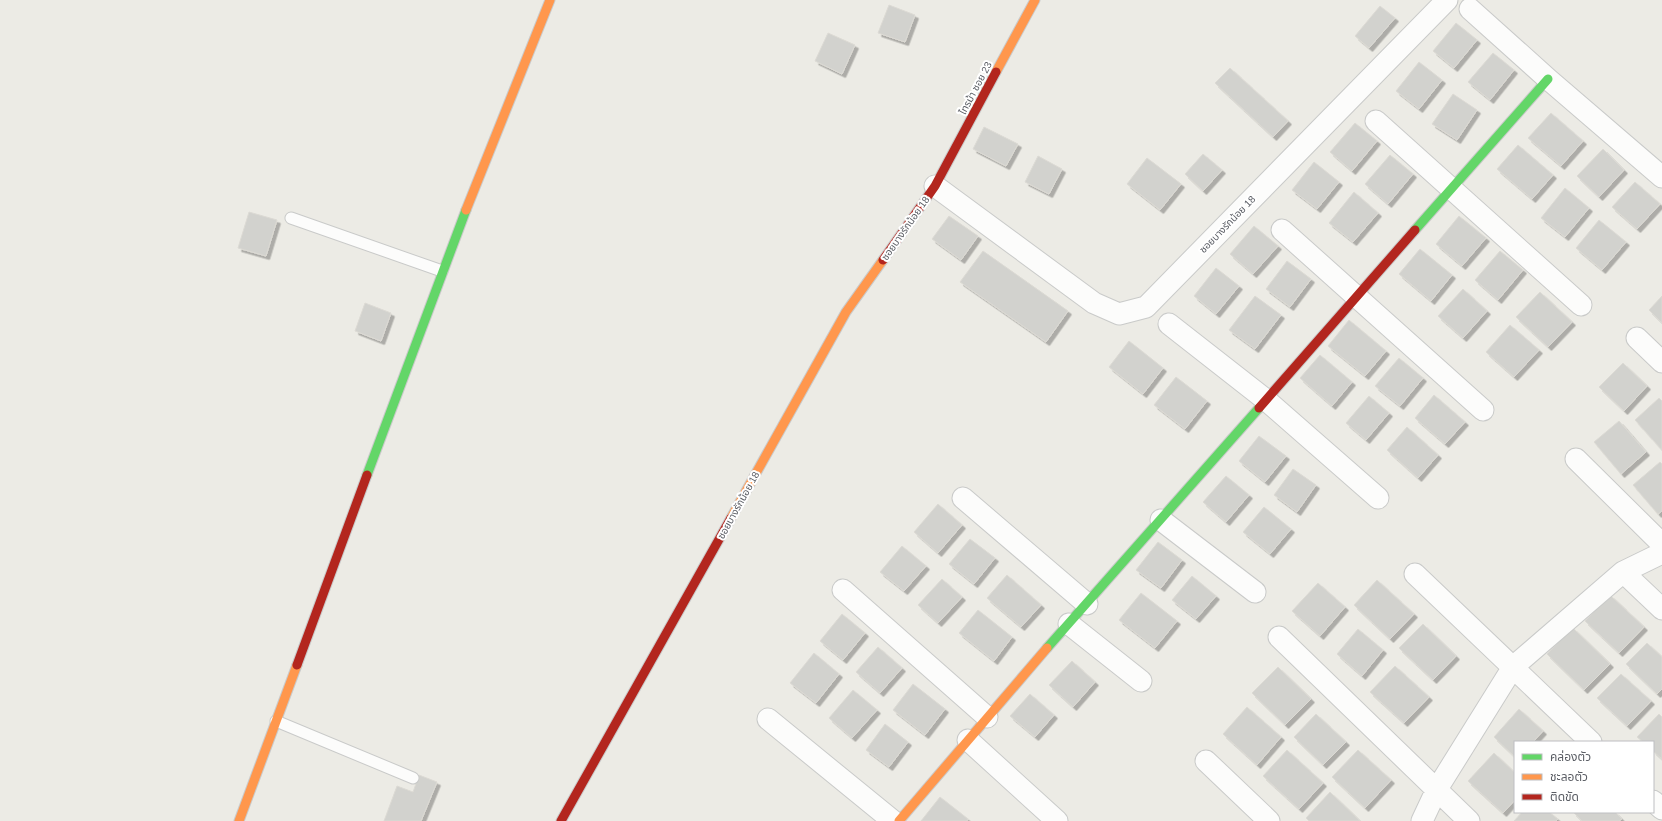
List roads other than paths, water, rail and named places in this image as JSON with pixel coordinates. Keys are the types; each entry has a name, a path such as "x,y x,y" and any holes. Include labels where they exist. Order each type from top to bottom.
{"street":[{"path":"239,821 442,271 550,0"},
{"name":"ไทรม้า ซอย 23","path":"935,186 1035,0"},
{"name":"ซอยบางรักน้อย 18","path":"561,821 846,312 935,186 1094,303 1119,314 1146,307 1447,0"},
{"path":"1470,9 1548,79 1662,177"},
{"path":"899,821 987,717 1548,79"},
{"path":"1376,121 1451,190 1581,305"},
{"path":"1282,230 1483,410"},
{"path":"1169,324 1266,400 1378,498"},
{"path":"1637,338 1662,362"},
{"path":"1576,459 1662,544"},
{"path":"963,498 1087,604"},
{"path":"1161,520 1255,592"},
{"path":"1422,821 1437,789 1513,667 1623,572 1662,553"},
{"path":"1623,572 1662,609"},
{"path":"1415,574 1590,741"},
{"path":"843,590 987,717"},
{"path":"1070,624 1141,681"},
{"path":"1279,637 1469,821"},
{"path":"768,719 893,821"},
{"path":"968,740 1057,821"},
{"path":"1206,761 1269,821"},
{"path":"1654,802 1662,809"}],"lane":[{"path":"291,218 442,271"},
{"path":"276,721 413,778"}]}
